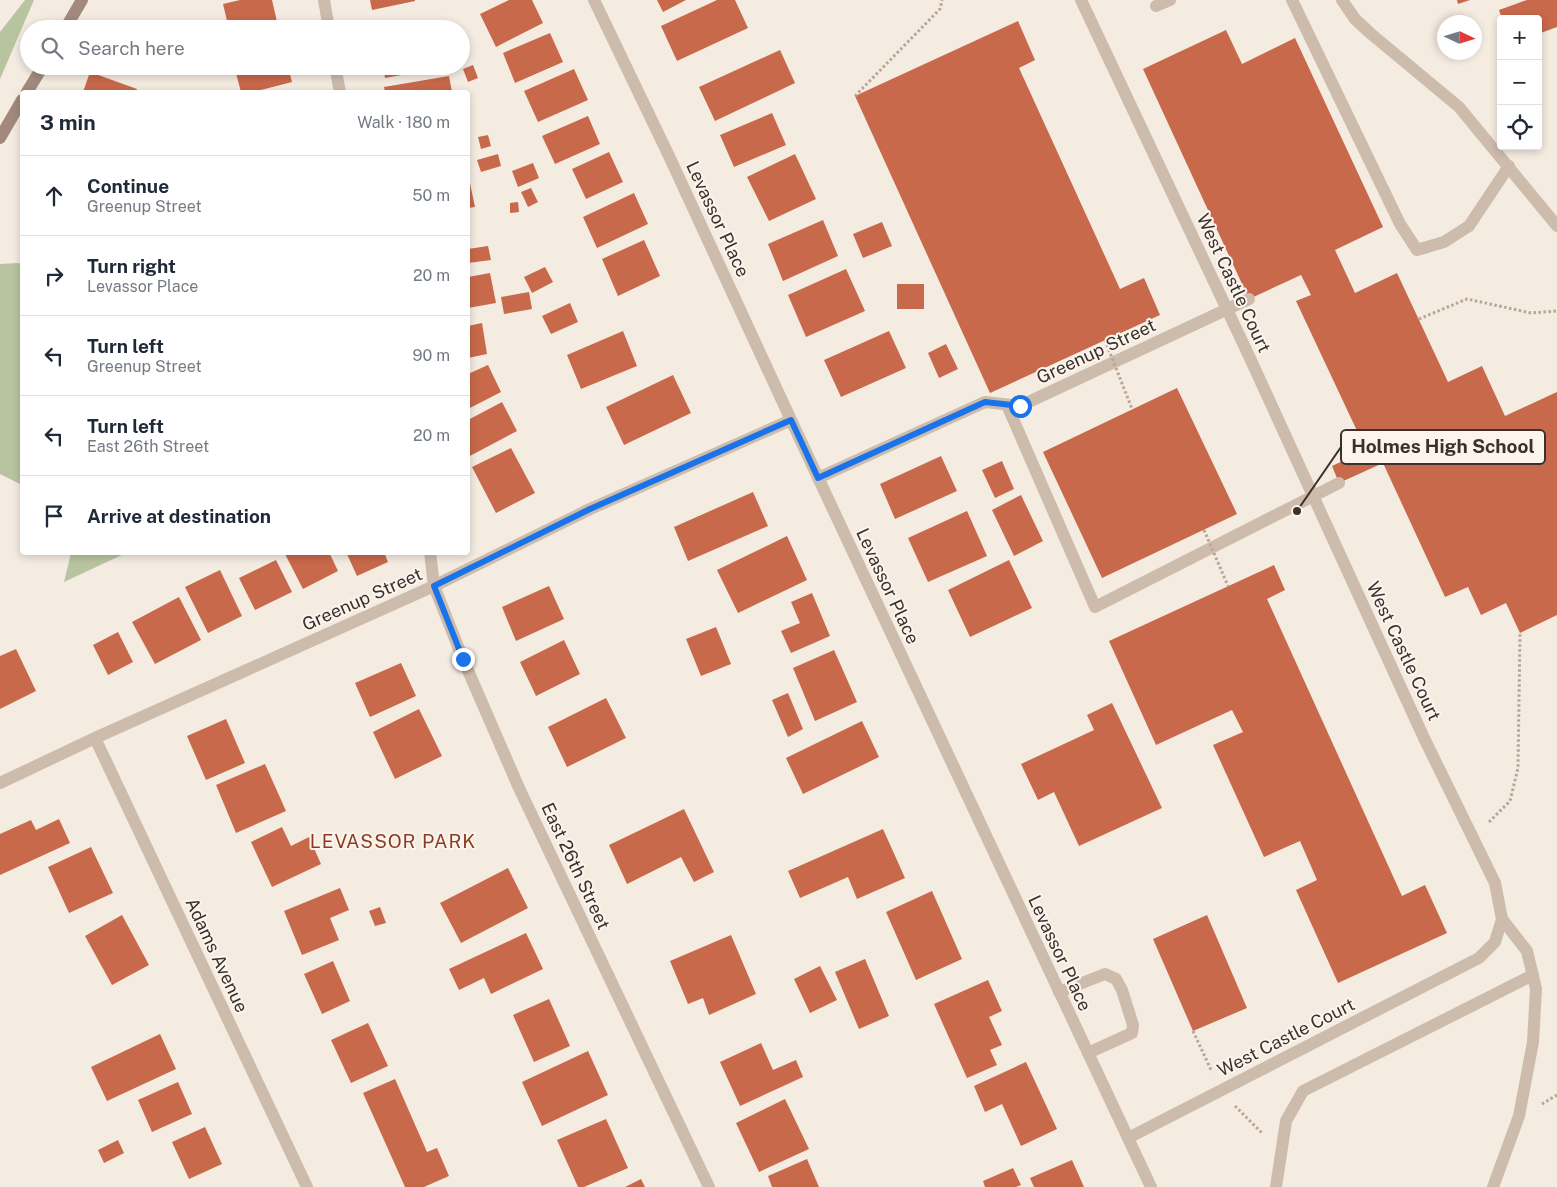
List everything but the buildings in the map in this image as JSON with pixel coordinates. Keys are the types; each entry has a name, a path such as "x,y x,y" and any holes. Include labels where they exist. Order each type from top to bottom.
{"main road":[{"path":"70,20 82,0"},
{"path":"28,90 37,75"},
{"path":"0,138 20,103"}],"street":[{"path":"324,0 327,20"},
{"name":"Levassor Place","path":"594,0 669,156 1151,1187"},
{"name":"West Castle Court","path":"1081,0 1228,310 1424,738 1495,883 1502,919 1495,942 1479,958 1128,1138"},
{"path":"1156,6 1170,0"},
{"path":"1292,0 1400,224 1418,250 1444,242 1469,226 1509,166"},
{"path":"1342,0 1355,19 1370,33 1459,107 1557,226"},
{"path":"337,75 340,90"},
{"name":"Greenup Street","path":"818,478 985,402 1020,406 1249,299"},
{"path":"1007,405 1095,607 1339,483"},
{"name":"Greenup Street","path":"0,782 434,586 590,509 791,420"},
{"name":"East 26th Street","path":"430,555 434,586 463,659 519,788 709,1187"},
{"name":"Adams Avenue","path":"95,738 307,1187"},
{"path":"1493,1187 1519,1116 1533,1042 1536,989 1527,951 1502,919"},
{"path":"1059,992 1105,974 1116,979 1122,990 1133,1025 1132,1033 1088,1053"},
{"path":"1276,1187 1286,1121 1302,1091 1533,974"}],"path":[{"path":"855,96 940,9 942,0"},
{"path":"1419,319 1466,299 1531,313 1557,311"},
{"path":"1105,340 1132,409"},
{"path":"1204,530 1228,586"},
{"path":"1473,838 1510,801 1518,768 1520,633"},
{"path":"1193,1031 1220,1090 1265,1136"}],"green space":[{"path":"25,0 34,0 25,20 20,20 20,33 0,79 0,32"},
{"path":"0,264 20,264 20,484 0,474"},
{"path":"70,555 122,555 64,582"}],"place":[{"name":"Holmes High School","path":"1297,511"}],"district":[{"name":"LEVASSOR PARK","path":"393,841"}],"route":[{"path":"463,659 434,586 590,509 791,420 818,478 985,402 1020,406"}]}
